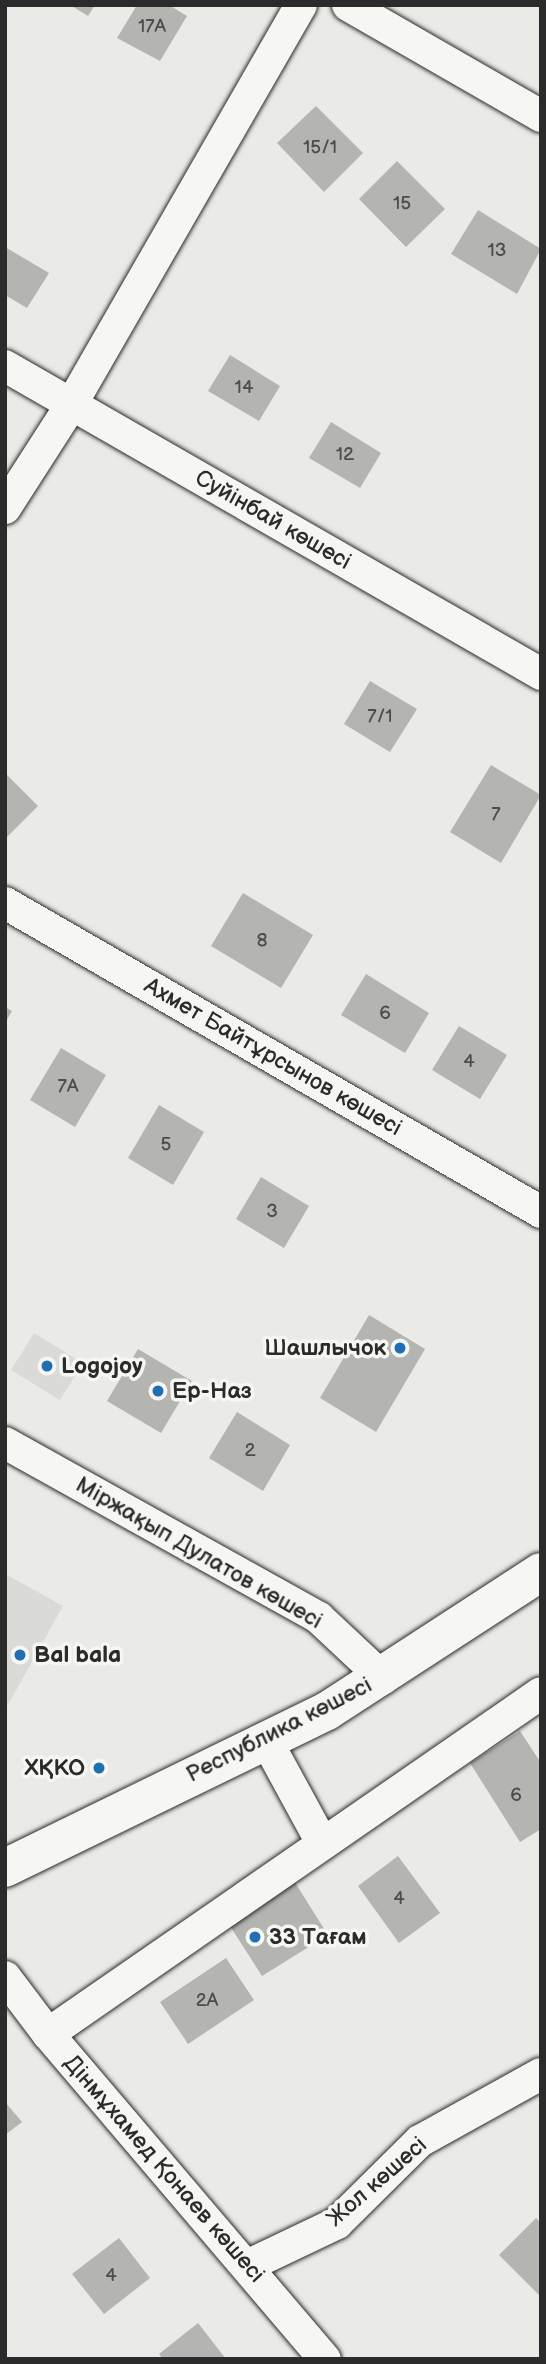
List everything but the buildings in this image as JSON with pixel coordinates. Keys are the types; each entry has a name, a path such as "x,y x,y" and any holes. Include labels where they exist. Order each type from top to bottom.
{"main road":[{"name":"Республика көшесі","path":"5,1868 266,1740 383,1678 541,1572"}],"street":[{"path":"5,508 71,405 301,5"},
{"path":"348,5 541,116"},
{"name":"Суйінбай көшесі","path":"5,366 541,674"},
{"name":"Ахмет Байтұрсынов көшесі","path":"5,903 541,1212"},
{"name":"Міржақып Дулатов көшесі","path":"5,1443 319,1618 383,1678"},
{"path":"48,2034 321,1841 541,1693"},
{"path":"266,1740 321,1841"},
{"name":"Дінмұхамед Қонаев көшесі","path":"5,1977 48,2034 324,2359"},
{"name":"Жол көшесі","path":"247,2266 337,2223 420,2141 541,2074"}],"shaded area":[{"name":"Logojoy","path":"34,1333 83,1363 60,1400 11,1370"},
{"name":"Bal bala","path":"5,1574 63,1606 8,1705 5,1704"}],"place":[{"name":"Шашлычок","path":"400,1348"},
{"name":"Logojoy","path":"47,1366"},
{"name":"Ер-Наз","path":"158,1391"},
{"name":"Bal bala","path":"20,1655"},
{"name":"ХҚКО","path":"99,1768"},
{"name":"33 Тағам","path":"255,1937"}]}
